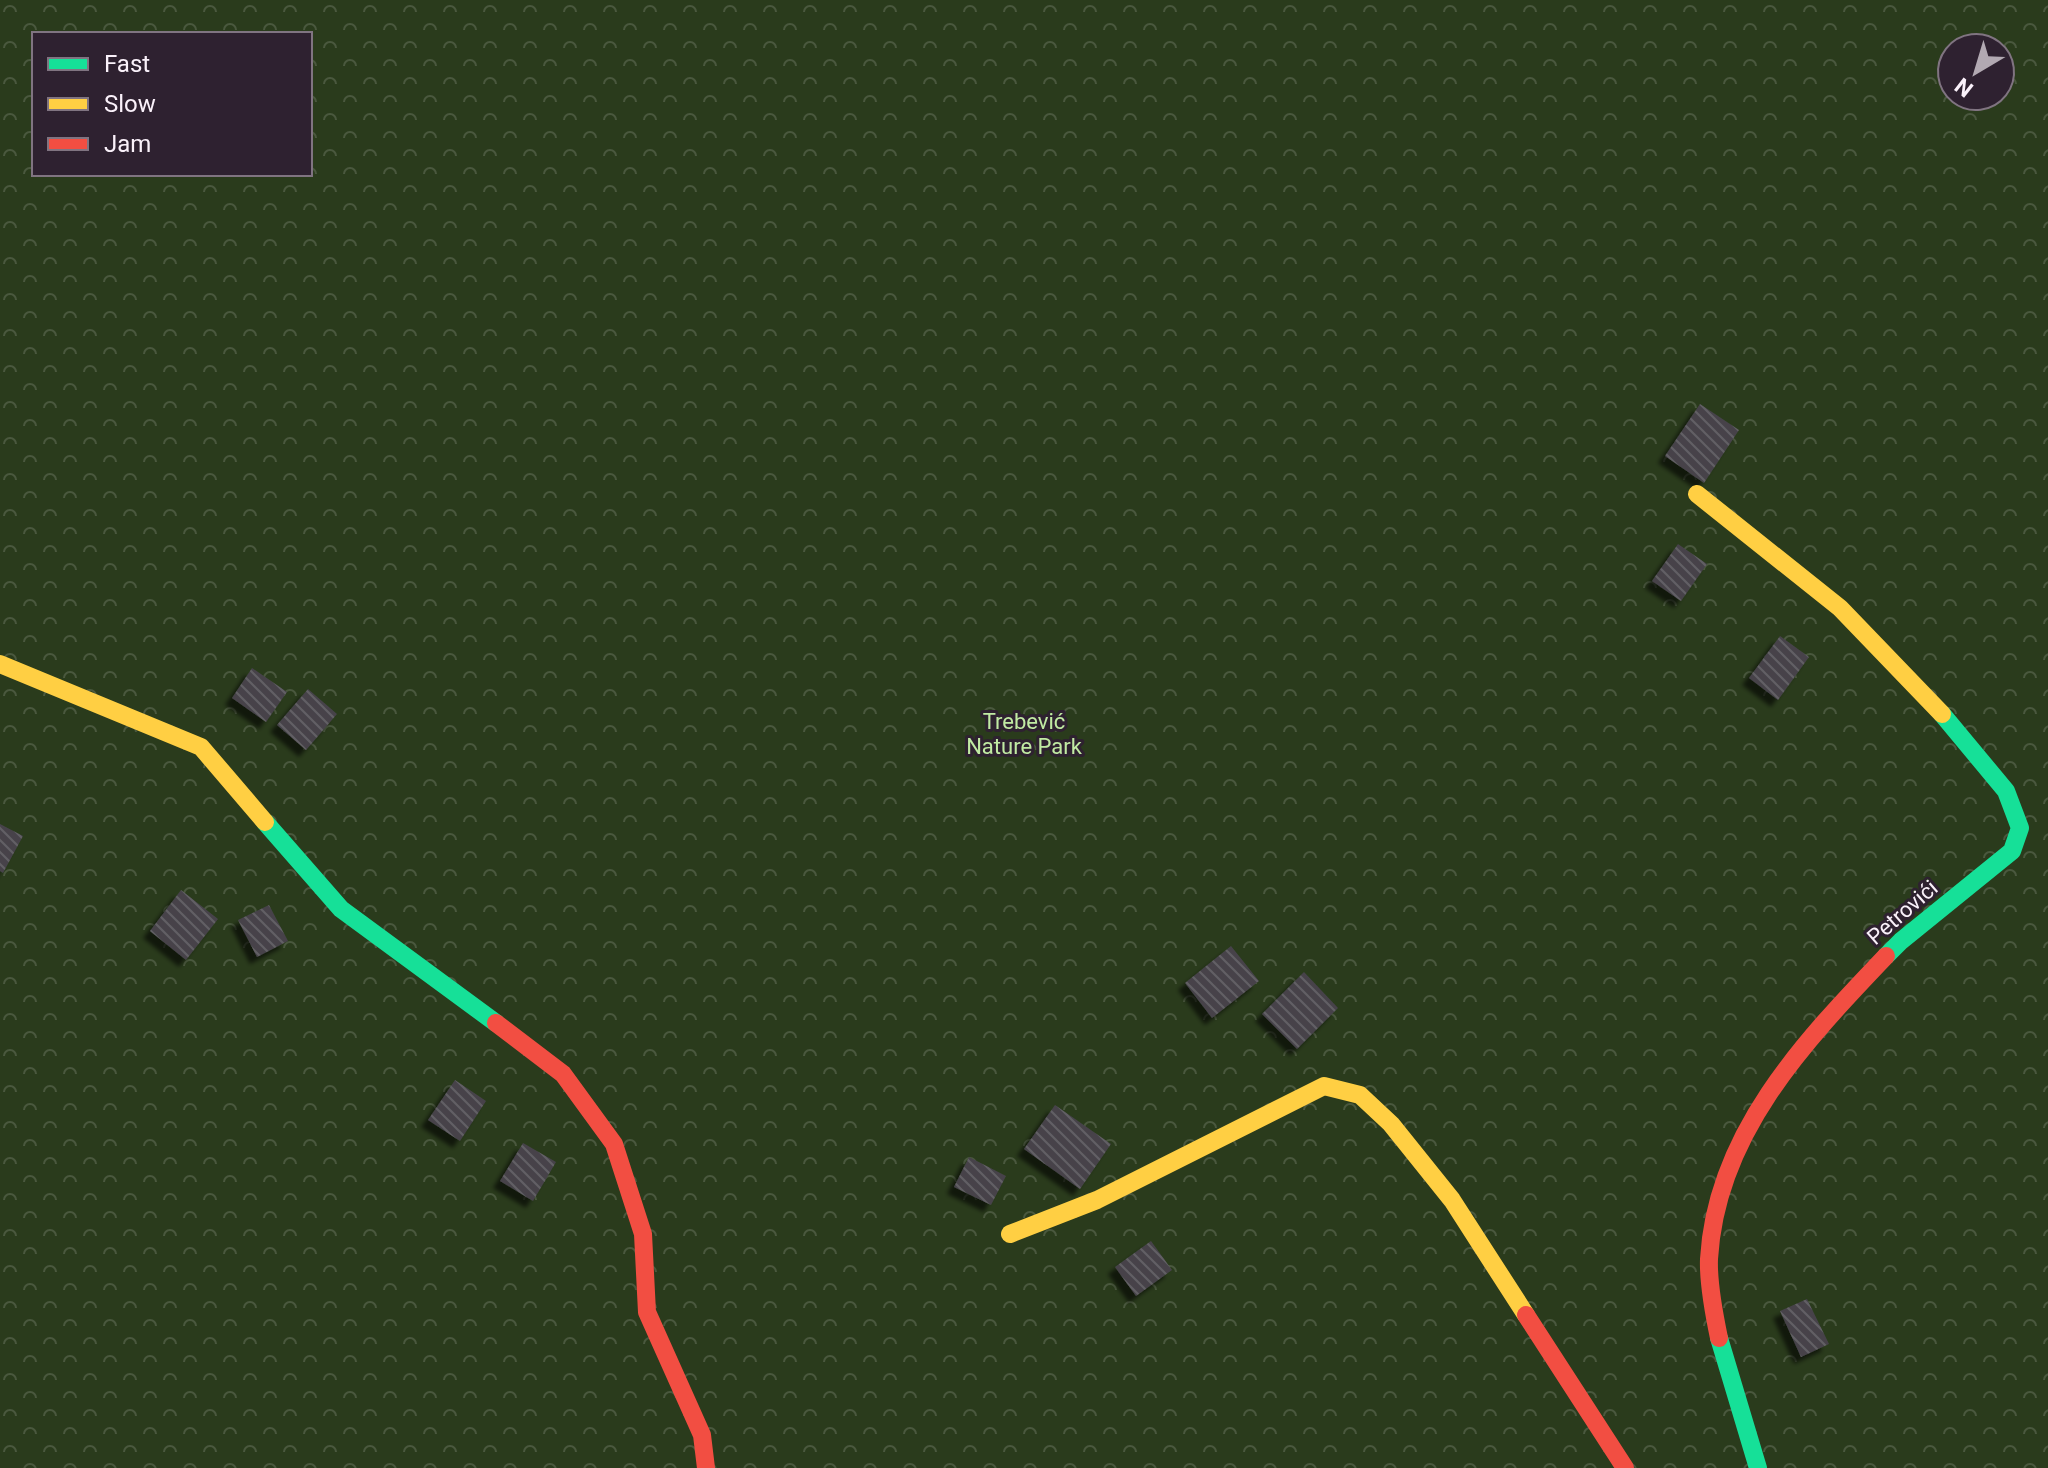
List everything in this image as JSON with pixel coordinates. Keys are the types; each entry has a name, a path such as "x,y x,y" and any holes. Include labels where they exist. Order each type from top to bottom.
{"street":[{"name":"Petrovići","path":"1697,494 1840,608 1956,729 2006,791 2020,828 2012,851 1901,941 1828,1017 1757,1109 1721,1186 1709,1261 1718,1336 1758,1468"},
{"path":"0,664 201,747 341,909 563,1074 614,1144 643,1234 647,1312 702,1435 706,1468"},
{"path":"1010,1234 1097,1200 1324,1086 1360,1095 1391,1124 1452,1200 1625,1468"}],"green space":[{"name":"Trebević Nature Park","path":"0,0 2048,0 2048,1468 0,1468"}],"building":[{"path":"1700,404 1739,430 1704,483 1665,456"},
{"path":"1678,544 1707,564 1681,601 1652,581"},
{"path":"1780,636 1809,657 1778,700 1749,678"},
{"path":"252,668 287,692 266,722 232,698"},
{"path":"308,689 337,714 306,750 277,725"},
{"path":"0,824 23,836 3,873 0,871"},
{"path":"181,890 218,919 186,960 150,931"},
{"path":"269,905 288,941 257,957 238,920"},
{"path":"1231,946 1259,981 1212,1018 1185,983"},
{"path":"1304,972 1338,1008 1297,1049 1262,1014"},
{"path":"455,1080 486,1101 460,1141 428,1120"},
{"path":"1055,1105 1111,1144 1080,1189 1024,1149"},
{"path":"523,1143 556,1162 533,1201 500,1181"},
{"path":"969,1157 1006,1176 991,1205 954,1187"},
{"path":"1151,1241 1172,1270 1136,1296 1115,1267"},
{"path":"1807,1299 1829,1344 1801,1357 1780,1311"}],"traffic: fast":[{"path":"1886,956 2012,851 2020,828 2006,791 1942,714"},
{"path":"265,822 341,909 496,1023"},
{"path":"1719,1338 1758,1468"}],"traffic: slow":[{"path":"1697,494 1840,608 1942,714"},
{"path":"0,664 201,747 265,822"},
{"path":"1010,1234 1097,1200 1324,1086 1360,1095 1391,1124 1452,1200 1526,1315"}],"traffic: jam":[{"path":"1719,1338 1710,1289 1709,1259 1715,1214 1728,1171 1746,1131 1769,1093 1825,1022 1886,956"},
{"path":"496,1023 563,1074 614,1144 643,1234 647,1312 702,1435 706,1468"},
{"path":"1526,1315 1625,1468"}]}
